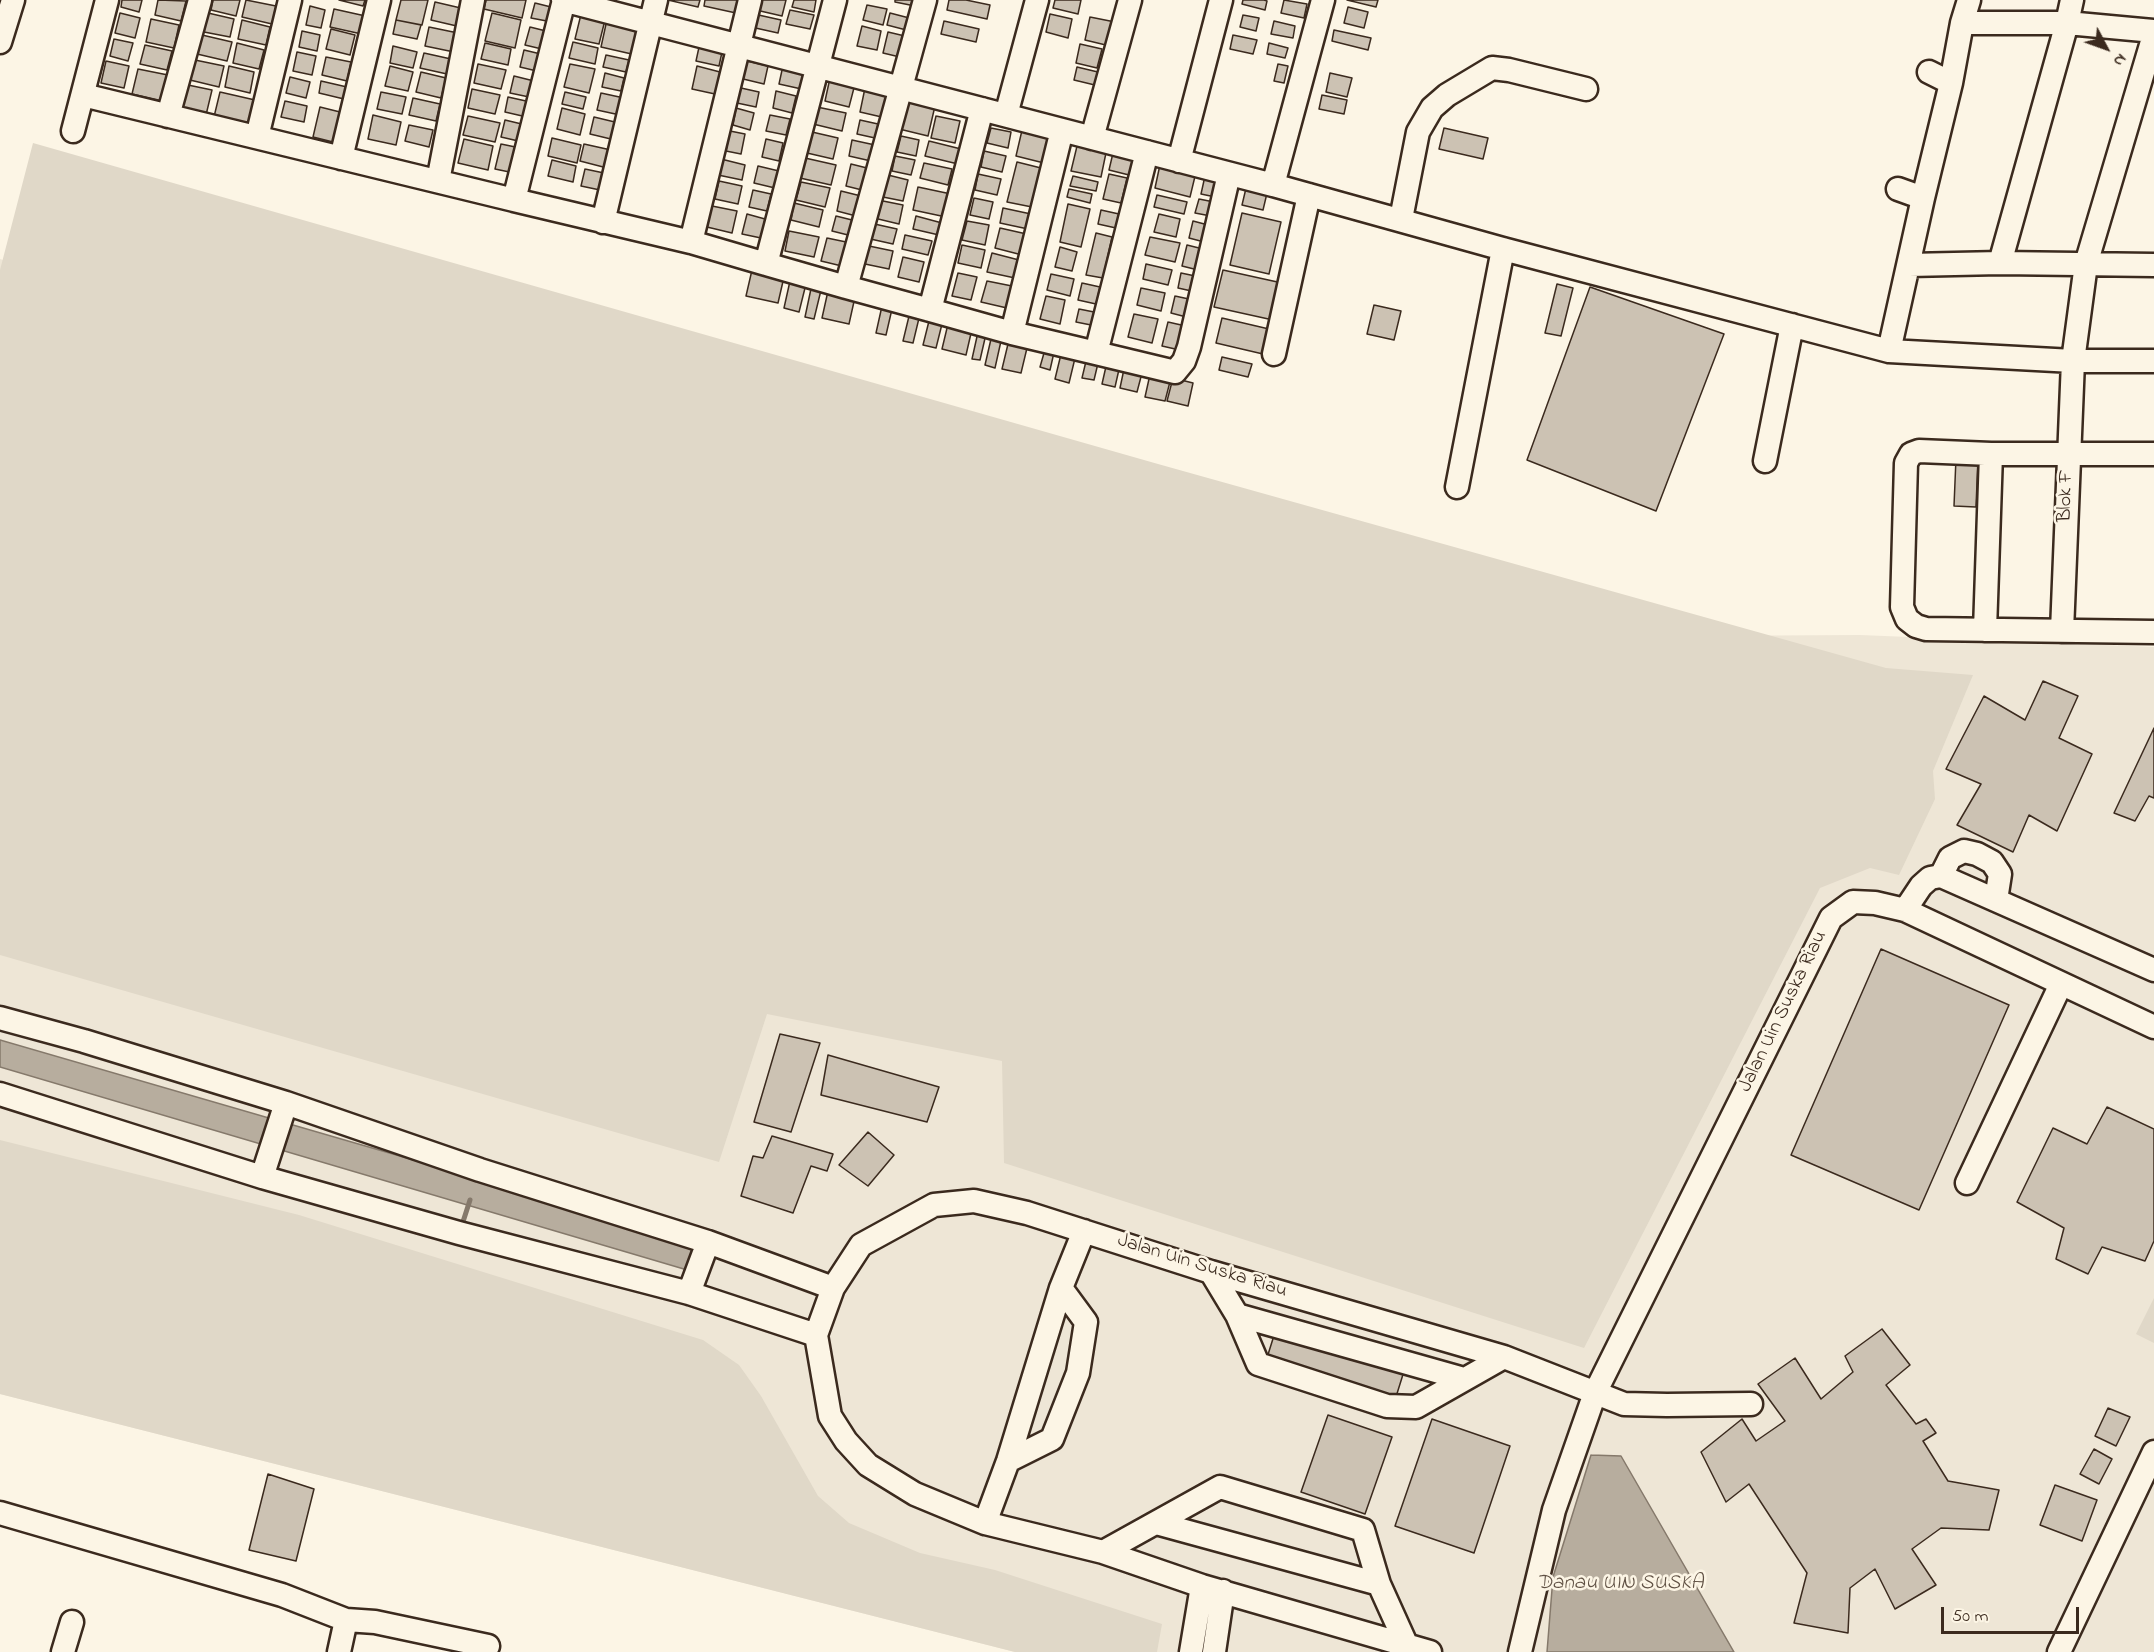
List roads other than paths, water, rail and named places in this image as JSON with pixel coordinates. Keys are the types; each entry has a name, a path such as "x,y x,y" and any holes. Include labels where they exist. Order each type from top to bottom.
{"street":[{"path":"0,42 14,0"},
{"path":"73,131 107,0"},
{"path":"168,116 200,0"},
{"path":"257,137 290,0"},
{"path":"341,158 379,0"},
{"path":"438,181 473,0"},
{"path":"514,200 563,0 1273,185 1503,249 1889,351 2073,361 2154,361"},
{"path":"603,222 656,0"},
{"path":"691,242 750,0"},
{"path":"766,264 835,0"},
{"path":"846,287 925,0"},
{"path":"1006,116 1037,0"},
{"path":"1092,138 1130,0"},
{"path":"1179,161 1221,0"},
{"path":"1273,185 1323,0"},
{"path":"1889,351 1923,198 1952,83 1962,22 1969,0"},
{"path":"2000,263 2072,0"},
{"path":"1962,22 2067,23 2154,33"},
{"name":"Blok F","path":"2062,631 2073,361 2086,264 2154,33"},
{"path":"1401,219 1418,132 1432,108 1447,95 1492,68 1586,89"},
{"path":"1929,72 1952,83"},
{"path":"83,95 691,242 1012,333 1175,372 1184,361 1189,347 1229,174"},
{"path":"930,310 982,109"},
{"path":"1012,333 1062,130"},
{"path":"1096,353 1147,152"},
{"path":"1898,189 1923,198"},
{"path":"1274,354 1309,195"},
{"path":"1457,487 1503,249"},
{"path":"1909,265 2000,263 2154,265"},
{"path":"1765,461 1792,325"},
{"path":"2154,454 1991,454 1919,451 1911,454 1906,463 1902,607 1906,619 1926,629 2154,632"},
{"path":"1985,630 1991,454"},
{"path":"1941,876 1950,858 1964,851 1977,854 1992,862 2000,874 1996,900"},
{"path":"1905,910 1921,886 1930,878 1941,876 2154,970"},
{"name":"Jalan Uin Suska Riau","path":"1520,1652 1554,1510 1595,1393 1831,918 1853,902 1875,903 1905,910 2154,1027"},
{"path":"1967,1183 2061,984"},
{"path":"0,1018 84,1041 283,1110 480,1170 706,1247 777,1267 833,1288"},
{"path":"0,1094 266,1167 459,1233 691,1288 755,1315 816,1335"},
{"path":"266,1167 283,1110"},
{"name":"Jalan Uin Suska Riau","path":"1430,1652 1202,1586 1103,1552 985,1522 915,1494 868,1465 846,1441 830,1416 816,1335 833,1288 861,1245 934,1205 974,1201 1027,1213 1211,1272 1504,1357 1595,1393"},
{"path":"985,1522 1008,1461 1061,1288 1084,1231"},
{"path":"691,1288 706,1247"},
{"path":"1211,1272 1237,1315 1258,1364 1387,1406 1416,1407 1504,1357"},
{"path":"1008,1461 1052,1439 1078,1373 1086,1322 1061,1288"},
{"path":"1237,1315 1464,1379"},
{"path":"1595,1393 1624,1404 1667,1406 1752,1404"},
{"path":"2059,1652 2154,1452"},
{"path":"1103,1552 1220,1487 1363,1530 1379,1584 1407,1646"},
{"path":"0,1513 282,1595 346,1620 375,1622 488,1646"},
{"path":"1156,1523 1379,1584"},
{"path":"1191,1652 1202,1586"},
{"path":"1214,1652 1223,1591"},
{"path":"339,1652 346,1620"},
{"path":"63,1652 72,1622"}],"water":[{"path":"0,1040 703,1244 694,1272 0,1067"},
{"name":"Danau UIN SUSKA","path":"1591,1455 1621,1456 1734,1652 1547,1652 1553,1577"}],"waterway":[{"path":"461,1228 470,1200"}]}
